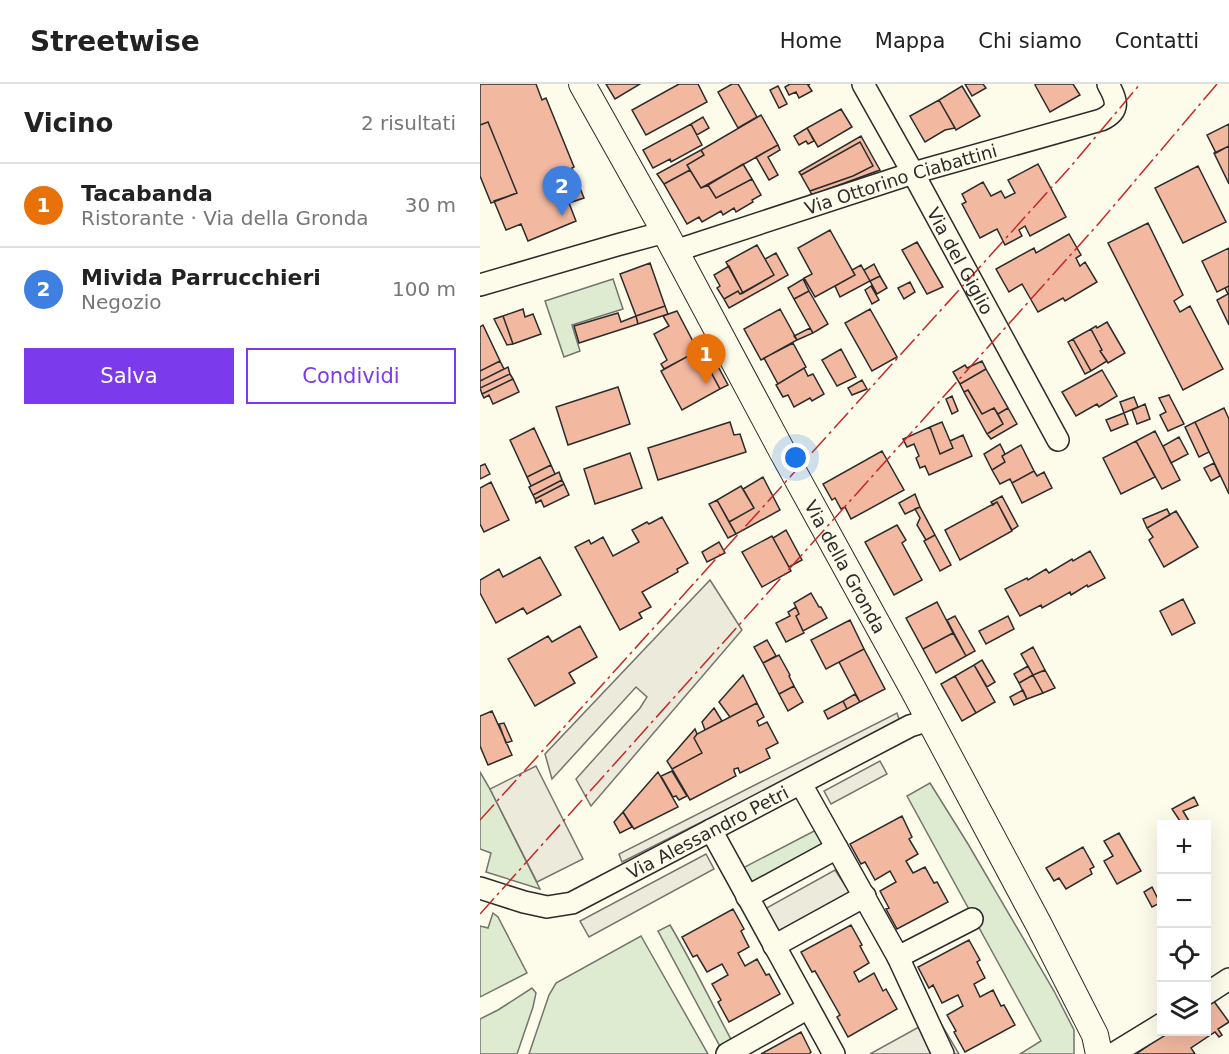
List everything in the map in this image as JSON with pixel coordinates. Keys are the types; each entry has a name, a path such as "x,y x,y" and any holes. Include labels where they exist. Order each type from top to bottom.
{"street":[{"name":"Via della Gronda","path":"582,84 670,242 1039,926 1095,1035 1099,1054"},
{"name":"Via del Giglio","path":"863,84 1058,440"},
{"name":"Via Ottorino Ciabattini","path":"480,285 670,242 1101,120 1114,111 1116,105 1112,91"},
{"name":"Via Alessandro Petri","path":"480,888 547,907 572,903 910,726 929,720"},
{"path":"801,784 898,957 943,1054"},
{"path":"711,830 834,1054"},
{"path":"747,897 837,848"},
{"path":"774,946 865,896"},
{"path":"898,957 972,919"},
{"path":"1211,991 1229,979"},
{"path":"728,1054 808,1008"},
{"path":"1113,1054 1157,1027"}],"green space":[{"path":"613,279 623,309 572,325 580,351 564,357 545,301"},
{"path":"480,772 540,889 486,872 491,853 480,849"},
{"path":"930,783 1054,991 1074,1030 1074,1054 1020,1054 1041,1041 907,796"},
{"path":"818,829 830,849 749,889 739,870"},
{"path":"493,913 498,917 527,973 480,997 480,926 488,928"},
{"path":"670,925 739,1054 724,1054 658,931"},
{"path":"641,936 708,1054 529,1054 549,995 556,983"},
{"path":"532,988 536,993 533,1007 517,1054 480,1054 480,1019"}],"shaded area":[{"path":"710,580 742,630 591,806 576,779 640,708 647,697 636,687 552,779 545,754"},
{"path":"897,713 900,722 622,862 619,854"},
{"path":"880,761 887,774 831,804 824,791"},
{"path":"536,766 583,859 537,882 490,789"},
{"path":"706,854 714,869 589,937 580,921"},
{"path":"835,870 854,899 778,938 763,910"},
{"path":"937,1017 959,1054 870,1054"}],"building":[{"path":"480,84 536,84 542,100 546,98 584,198 569,203 576,221 528,241 521,224 506,230 494,201 517,193 488,122 480,125"},
{"path":"606,84 640,84 615,99"},
{"path":"679,84 698,84 707,102 646,135 632,110"},
{"path":"732,84 738,84 757,117 738,128 718,92"},
{"path":"790,84 810,84 808,85 812,91 799,98 796,92 789,95 785,87"},
{"path":"965,84 983,84 986,88 972,96"},
{"path":"1036,84 1073,84 1080,95 1050,112"},
{"path":"778,86 787,104 779,108 770,90"},
{"path":"962,86 980,116 956,130 939,100"},
{"path":"939,100 955,128 945,130 925,142 910,116"},
{"path":"841,109 852,127 818,147 807,128"},
{"path":"761,115 778,145 701,188 687,165 704,155 701,150"},
{"path":"703,117 709,128 697,135 691,124"},
{"path":"488,122 517,193 491,203 480,176 480,125"},
{"path":"691,124 702,145 671,162 670,159 653,168 643,150"},
{"path":"1229,124 1229,146 1216,153 1207,135"},
{"path":"807,128 814,141 808,144 806,141 799,145 794,136"},
{"path":"861,136 880,170 812,195 810,191 853,176 873,166 860,142 801,175 799,172"},
{"path":"860,142 873,166 853,176 810,191 801,175"},
{"path":"778,145 780,150 768,157 778,175 769,180 756,157"},
{"path":"1229,146 1229,184 1214,153"},
{"path":"701,150 704,155 687,165 690,170 664,184 657,174"},
{"path":"743,164 752,179 716,198 708,185"},
{"path":"1038,164 1066,217 1030,236 1025,226 1019,230 1022,236 1005,245 997,229 980,238 962,204 966,202 962,194 983,182 991,196 1001,191 1005,198 1015,193 1008,180"},
{"path":"1198,166 1226,222 1183,243 1155,188"},
{"path":"690,170 701,188 708,185 716,198 752,179 761,195 736,212 734,208 723,215 721,211 702,222 699,217 687,224 664,184"},
{"path":"1148,223 1183,295 1174,301 1180,312 1190,306 1223,369 1183,390 1108,243"},
{"path":"830,230 855,275 815,297 804,278 812,274 798,248"},
{"path":"1069,234 1081,255 1076,258 1080,266 1085,262 1097,282 1065,301 1063,298 1038,312 1022,284 1009,292 996,269 1034,248 1036,253"},
{"path":"917,242 943,287 927,294 902,250"},
{"path":"757,245 774,275 743,293 726,262"},
{"path":"1229,248 1229,286 1217,292 1202,261"},
{"path":"776,253 788,275 729,308 724,299 738,291 740,294 774,275 765,259"},
{"path":"650,263 665,306 636,316 620,274"},
{"path":"874,264 880,276 870,281 864,270"},
{"path":"861,265 870,281 840,297 835,286 855,275 852,270"},
{"path":"729,266 743,293 740,294 738,291 724,299 717,288 720,286 714,275"},
{"path":"880,276 887,288 877,294 870,281"},
{"path":"803,279 809,291 794,299 788,288"},
{"path":"910,282 915,292 904,299 898,288"},
{"path":"871,286 879,300 872,304 865,290"},
{"path":"1229,286 1229,325 1217,300 1228,294 1225,288"},
{"path":"809,291 828,324 813,333 794,299"},
{"path":"665,306 668,314 638,324 636,316"},
{"path":"523,309 525,317 533,314 541,334 513,344 503,316"},
{"path":"780,309 797,340 761,360 744,329"},
{"path":"870,309 897,357 872,371 845,323"},
{"path":"677,311 698,351 664,369 661,364 667,360 654,334 669,326 663,316"},
{"path":"618,313 621,322 636,316 638,324 579,343 574,326"},
{"path":"503,316 513,344 507,345 494,319"},
{"path":"1107,322 1125,353 1108,363 1091,329"},
{"path":"483,325 500,361 480,371 480,327"},
{"path":"810,328 813,333 797,340 794,336"},
{"path":"1091,329 1107,361 1091,371 1073,339"},
{"path":"1073,339 1091,371 1085,374 1068,342"},
{"path":"793,343 806,367 778,384 764,358"},
{"path":"707,346 728,385 720,389 699,350"},
{"path":"841,349 856,377 837,386 822,360"},
{"path":"699,350 720,389 682,410 661,371"},
{"path":"500,361 504,369 480,381 480,371"},
{"path":"982,361 986,369 960,384 953,372 965,365 967,368"},
{"path":"508,367 510,374 480,388 480,381"},
{"path":"804,368 808,376 813,374 824,394 812,401 810,398 794,407 788,395 783,397 776,385"},
{"path":"986,369 1008,408 998,414 994,408 982,414 968,390 964,392 960,384"},
{"path":"1102,370 1117,396 1099,407 1097,404 1076,416 1062,392"},
{"path":"510,374 513,379 482,394 480,388"},
{"path":"513,379 519,392 493,404 489,395 484,398 482,394"},
{"path":"862,380 867,389 852,395 848,388"},
{"path":"618,387 630,424 568,445 556,407"},
{"path":"968,390 982,414 994,408 1003,424 987,434 964,392"},
{"path":"1169,395 1184,424 1168,431 1160,415 1166,412 1159,398"},
{"path":"952,396 958,411 952,414 946,399"},
{"path":"1134,397 1138,407 1124,413 1120,402"},
{"path":"1145,404 1150,419 1137,424 1132,410"},
{"path":"1008,408 1017,424 991,439 987,434 1003,424 998,414"},
{"path":"1224,408 1229,419 1229,494 1195,422"},
{"path":"1124,413 1128,424 1111,431 1106,420"},
{"path":"730,422 734,435 740,434 746,452 658,480 648,448"},
{"path":"942,422 953,448 940,454 930,427"},
{"path":"1195,422 1209,452 1199,457 1185,427"},
{"path":"930,427 940,454 953,448 950,441 963,435 972,456 929,475 925,466 920,468 916,458 919,456 914,444 907,447 903,439"},
{"path":"534,428 551,465 527,477 510,440"},
{"path":"1155,431 1180,480 1162,489 1136,441"},
{"path":"1179,437 1188,454 1171,463 1163,446"},
{"path":"1136,441 1155,477 1121,494 1103,458"},
{"path":"1000,444 1005,454 1002,456 1005,462 992,470 984,454"},
{"path":"1021,445 1034,471 1012,483 1010,479 1000,484 992,470 1005,462 1002,456"},
{"path":"882,451 904,490 851,519 845,507 841,509 835,498 832,500 823,484"},
{"path":"630,453 642,488 595,504 584,469"},
{"path":"1214,463 1220,476 1211,481 1204,468"},
{"path":"485,464 490,474 480,479 480,466"},
{"path":"551,465 555,474 531,486 527,477"},
{"path":"1034,471 1037,476 1044,472 1052,488 1022,503 1012,483"},
{"path":"559,472 562,480 533,495 529,487"},
{"path":"763,477 780,510 736,534 729,522 754,508 743,489"},
{"path":"562,480 564,484 535,499 533,495"},
{"path":"491,482 509,520 484,532 480,524 480,488"},
{"path":"564,484 569,495 544,507 541,500 536,503 535,499"},
{"path":"741,486 754,508 729,522 717,500"},
{"path":"915,494 920,507 905,514 899,503"},
{"path":"1002,496 1018,526 1012,530 997,502 993,505 991,502"},
{"path":"717,500 736,534 728,538 709,504"},
{"path":"997,502 1012,531 960,560 945,530"},
{"path":"920,507 935,535 926,540 917,525 920,518 915,509"},
{"path":"1167,509 1170,515 1147,528 1143,519"},
{"path":"1176,511 1198,547 1164,567 1149,540 1153,537 1147,528"},
{"path":"662,517 688,563 677,569 678,572 642,592 651,607 639,613 642,618 620,630 575,547 589,540 591,544 603,537 613,556 639,542 632,530"},
{"path":"897,525 906,540 902,543 922,580 894,595 865,542"},
{"path":"786,530 802,560 789,567 773,538"},
{"path":"935,535 951,565 940,571 924,541"},
{"path":"772,536 791,571 762,587 742,552"},
{"path":"719,542 725,553 707,562 702,552"},
{"path":"1090,551 1105,578 1020,616 1005,589 1027,578 1028,580 1046,569 1049,573"},
{"path":"540,557 561,595 527,614 523,608 496,623 480,593 480,580 499,569 503,577"},
{"path":"811,593 827,618 803,631 796,616 799,614 794,603"},
{"path":"1183,599 1195,623 1172,635 1160,611"},
{"path":"937,602 953,633 923,649 906,618"},
{"path":"796,607 799,614 796,616 804,633 786,642 776,623 790,616 788,612"},
{"path":"955,616 975,651 966,656 947,620"},
{"path":"1008,616 1014,629 986,644 979,631"},
{"path":"850,620 864,649 826,669 811,640"},
{"path":"580,626 597,657 569,673 575,683 535,706 508,659 548,636 552,642"},
{"path":"953,633 966,656 936,673 923,649"},
{"path":"767,640 776,656 763,663 754,647"},
{"path":"1033,647 1045,670 1033,675 1021,654"},
{"path":"864,649 885,689 860,702 839,662"},
{"path":"779,655 794,686 779,694 763,663"},
{"path":"982,660 995,682 987,687 974,665"},
{"path":"974,665 995,702 976,713 955,676"},
{"path":"1028,666 1033,675 1019,683 1014,674"},
{"path":"1045,670 1055,688 1043,693 1033,675"},
{"path":"743,675 757,703 730,717 719,702"},
{"path":"1033,675 1043,693 1027,699 1019,683"},
{"path":"955,676 976,713 962,721 941,684"},
{"path":"794,686 803,702 788,711 779,694"},
{"path":"1023,690 1027,699 1014,705 1010,697"},
{"path":"855,694 860,702 847,709 843,701"},
{"path":"843,701 847,709 828,719 824,711"},
{"path":"757,703 764,717 757,721 759,726 767,722 778,743 766,749 770,758 740,773 738,768 734,769 736,776 690,800 672,769 702,753 694,738 697,734"},
{"path":"714,708 722,721 705,730 702,722"},
{"path":"492,711 512,755 488,765 480,746 480,716"},
{"path":"504,723 512,741 506,743 499,724"},
{"path":"695,729 697,734 694,738 702,753 672,769 667,761"},
{"path":"672,771 687,796 679,800 676,796 673,797 661,776"},
{"path":"658,772 678,807 634,829 623,812"},
{"path":"1194,797 1198,805 1183,811 1188,820 1179,820 1172,809"},
{"path":"623,812 632,827 620,833 614,822"},
{"path":"902,816 912,837 909,839 918,854 906,861 913,873 925,867 948,902 897,929 886,909 889,908 880,891 896,882 890,871 875,880 865,862 861,864 850,844"},
{"path":"1119,833 1141,871 1117,884 1104,861 1113,856 1104,841"},
{"path":"1083,847 1094,867 1090,869 1092,874 1066,889 1059,878 1054,881 1046,868"},
{"path":"1152,887 1157,897 1157,904 1152,907 1144,892"},
{"path":"733,909 744,929 741,931 749,947 738,953 745,966 757,959 780,994 729,1022 718,1002 721,1000 712,984 728,975 722,964 707,972 697,955 693,957 682,937"},
{"path":"851,925 869,963 854,972 859,982 874,973 883,991 886,989 897,1009 848,1037 837,1017 840,1015 815,971 812,972 801,952"},
{"path":"969,940 980,960 977,962 985,978 974,984 980,997 993,990 1015,1025 965,1052 947,1015 963,1006 958,995 942,1003 933,985 929,988 918,967"},
{"path":"1213,1000 1229,1022 1218,1029 1222,1035 1219,1037 1215,1032 1211,1035 1211,1001"},
{"path":"801,1032 811,1052 809,1054 761,1054"},
{"path":"1162,1036 1209,1036 1191,1048 1195,1054 1136,1054"}],"power":[{"path":"480,820 1072,165 1140,84"},
{"path":"480,914 1100,222 1217,84"}],"place":[{"name":"Mivida Parrucchieri","path":"562,216"},
{"name":"Tacabanda","path":"706,384"}]}
